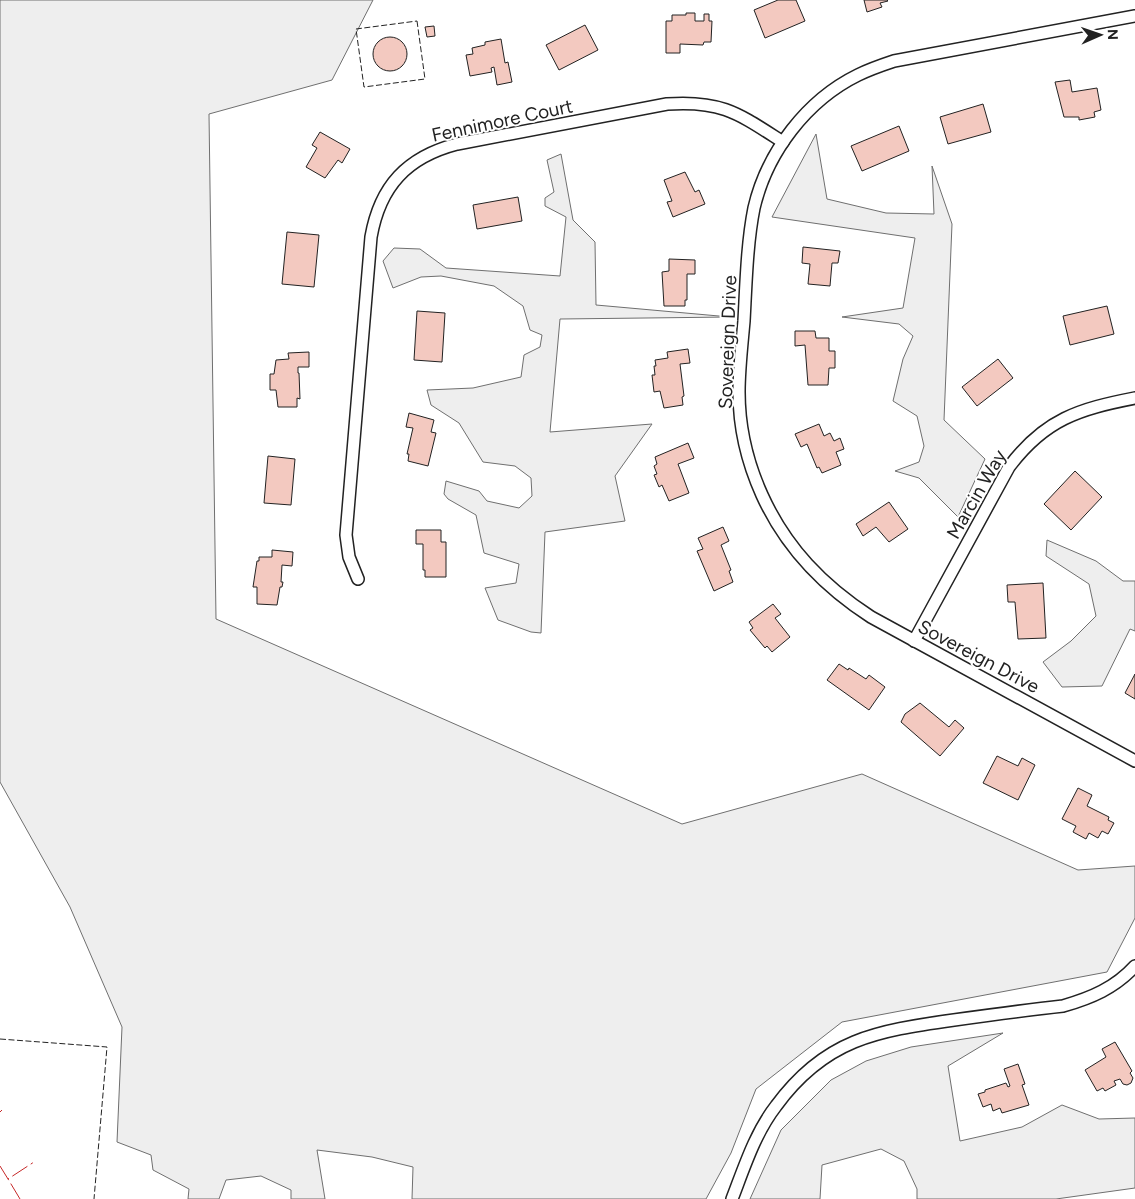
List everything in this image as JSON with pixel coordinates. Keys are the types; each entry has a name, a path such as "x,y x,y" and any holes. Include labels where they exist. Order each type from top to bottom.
{"street":[{"name":"Sovereign Drive","path":"1135,16 894,61 857,75 830,93 802,117 783,142 774,158 754,208 739,393 745,442 762,494 778,526 799,555 812,569 847,601 871,617 1135,761"},
{"name":"Fennimore Court","path":"358,579 349,557 346,535 371,237 375,214 388,189 402,172 432,152 457,144 667,104 710,105 734,112 752,121 783,142"},
{"name":"Marcin Way","path":"914,641 1009,467 1018,455 1040,434 1063,419 1094,406 1135,398"},
{"path":"732,1199 761,1130 775,1107 795,1082 831,1053 862,1038 896,1028 1063,1006 1103,991 1123,978 1135,966"}],"shaded area":[{"path":"0,0 373,0 332,80 209,114 216,619 682,824 862,774 1078,870 1135,866 1135,918 1107,972 842,1022 756,1089 731,1153 706,1199 412,1199 413,1167 372,1157 317,1150 325,1199 291,1199 291,1190 261,1176 226,1180 219,1199 188,1199 189,1189 153,1170 151,1155 117,1142 122,1027 70,907 0,782"},
{"path":"816,134 827,199 886,213 934,214 932,166 952,224 944,420 985,459 958,517 919,478 895,471 919,462 924,446 917,416 893,401 903,359 913,336 899,324 842,317 903,308 915,238 772,217"},
{"path":"561,154 573,220 595,242 596,305 730,317 560,319 550,432 652,424 615,476 625,521 545,532 541,633 531,632 498,620 485,588 516,583 519,564 484,553 476,515 448,499 444,494 446,481 479,491 487,501 519,508 532,496 531,478 515,466 483,462 459,423 431,405 427,390 473,388 521,377 524,355 540,347 542,335 530,330 523,306 494,286 441,276 421,277 393,288 383,261 394,248 420,249 446,268 560,276 566,217 545,206 545,198 554,192 547,160"},
{"path":"1047,540 1096,561 1123,581 1135,581 1135,631 1130,629 1102,686 1062,687 1043,662 1071,641 1096,616 1089,584 1046,556"},
{"path":"1003,1033 948,1066 960,1141 1022,1127 1062,1105 1099,1119 1135,1118 1135,1188 1056,1199 917,1199 917,1189 904,1161 881,1149 822,1165 820,1199 750,1199 781,1130 831,1080 866,1061 911,1047"}],"building":[{"path":"778,0 796,0 805,21 765,38 754,10"},
{"path":"864,0 888,1 880,3 882,7 867,12"},
{"path":"686,13 695,13 695,21 704,21 704,14 709,14 709,21 712,21 711,42 704,42 703,45 680,44 680,53 666,53 666,21 672,21 672,15 686,15"},
{"path":"585,25 598,50 559,70 546,45"},
{"path":"434,26 435,36 427,37 425,27"},
{"path":"390,37 402,42 407,54 402,66 390,71 378,66 373,54 378,42"},
{"path":"501,39 505,63 508,62 512,82 497,85 494,67 491,68 492,72 470,76 466,55 473,54 472,48 485,45 485,42"},
{"path":"1070,80 1072,92 1097,88 1101,110 1094,112 1095,117 1079,120 1079,117 1064,117 1055,82"},
{"path":"983,104 991,132 948,144 940,117"},
{"path":"899,126 909,151 862,171 851,146"},
{"path":"320,132 350,149 342,163 338,160 325,178 306,167 317,148 312,145"},
{"path":"685,172 695,192 699,190 705,204 673,217 667,202 672,201 664,180"},
{"path":"518,197 522,221 477,229 473,205"},
{"path":"287,232 319,235 314,287 282,284"},
{"path":"803,247 840,251 838,263 832,263 830,286 808,284 810,264 802,263"},
{"path":"669,259 695,260 695,274 687,274 687,300 685,300 685,306 664,306 662,272 669,271"},
{"path":"1107,306 1114,334 1070,345 1063,316"},
{"path":"417,311 445,313 442,362 414,360"},
{"path":"795,331 815,331 816,338 829,338 829,351 835,351 835,368 829,368 828,385 808,385 805,345 795,346"},
{"path":"688,349 690,363 680,364 684,396 682,397 683,405 664,408 660,391 654,392 652,375 655,375 655,360 668,358 667,352"},
{"path":"309,352 309,367 298,367 300,399 297,398 297,407 278,407 276,390 270,390 270,374 274,374 276,360 289,359 288,353"},
{"path":"998,359 1013,378 977,406 962,387"},
{"path":"409,413 434,420 431,432 436,433 428,466 408,461 409,454 407,454 413,428 406,427"},
{"path":"819,424 824,436 830,433 834,441 840,438 844,449 836,452 841,465 822,473 819,467 817,468 807,444 801,447 795,434"},
{"path":"688,443 694,458 678,464 689,493 669,501 662,485 659,487 654,475 657,474 654,466 657,464 655,457"},
{"path":"268,456 295,459 291,505 264,503"},
{"path":"1075,471 1102,497 1071,530 1044,504"},
{"path":"889,502 908,529 889,542 876,527 863,536 856,524"},
{"path":"723,527 729,541 721,545 731,570 729,571 733,582 714,591 697,551 703,549 698,538"},
{"path":"416,530 441,530 441,542 446,542 446,577 425,577 425,570 423,570 423,544 416,544"},
{"path":"272,550 293,552 292,566 282,565 281,582 283,582 282,587 280,587 277,605 257,604 257,587 253,587 257,561 259,561 259,557 272,557"},
{"path":"1043,583 1046,638 1018,639 1015,602 1008,602 1007,585"},
{"path":"773,604 781,614 775,618 790,637 772,652 767,646 765,648 750,630 753,628 749,622"},
{"path":"839,664 866,679 869,675 885,687 869,710 827,680"},
{"path":"1135,674 1135,699 1125,693"},
{"path":"920,703 949,727 955,720 964,728 940,756 901,722 905,714"},
{"path":"997,756 1018,766 1022,758 1035,765 1018,800 983,783"},
{"path":"1078,788 1092,795 1087,806 1109,817 1108,820 1114,823 1108,834 1102,831 1098,838 1089,833 1086,839 1073,832 1076,826 1062,819"},
{"path":"1115,1042 1132,1071 1130,1073 1133,1078 1131,1083 1127,1085 1123,1084 1120,1079 1114,1081 1116,1085 1105,1091 1103,1088 1097,1091 1085,1070 1106,1057 1102,1049"},
{"path":"1018,1064 1025,1084 1022,1085 1029,1105 1002,1113 1000,1108 993,1111 991,1104 983,1107 978,1094 1006,1083 1008,1087 1010,1086 1004,1069"}],"fence":[{"path":"417,21 425,79 364,87 356,29 417,21"},
{"path":"0,1039 107,1047 94,1199"}],"power":[{"path":"20,1199 8,1179 34,1162"},
{"path":"0,1166 8,1179"}]}
